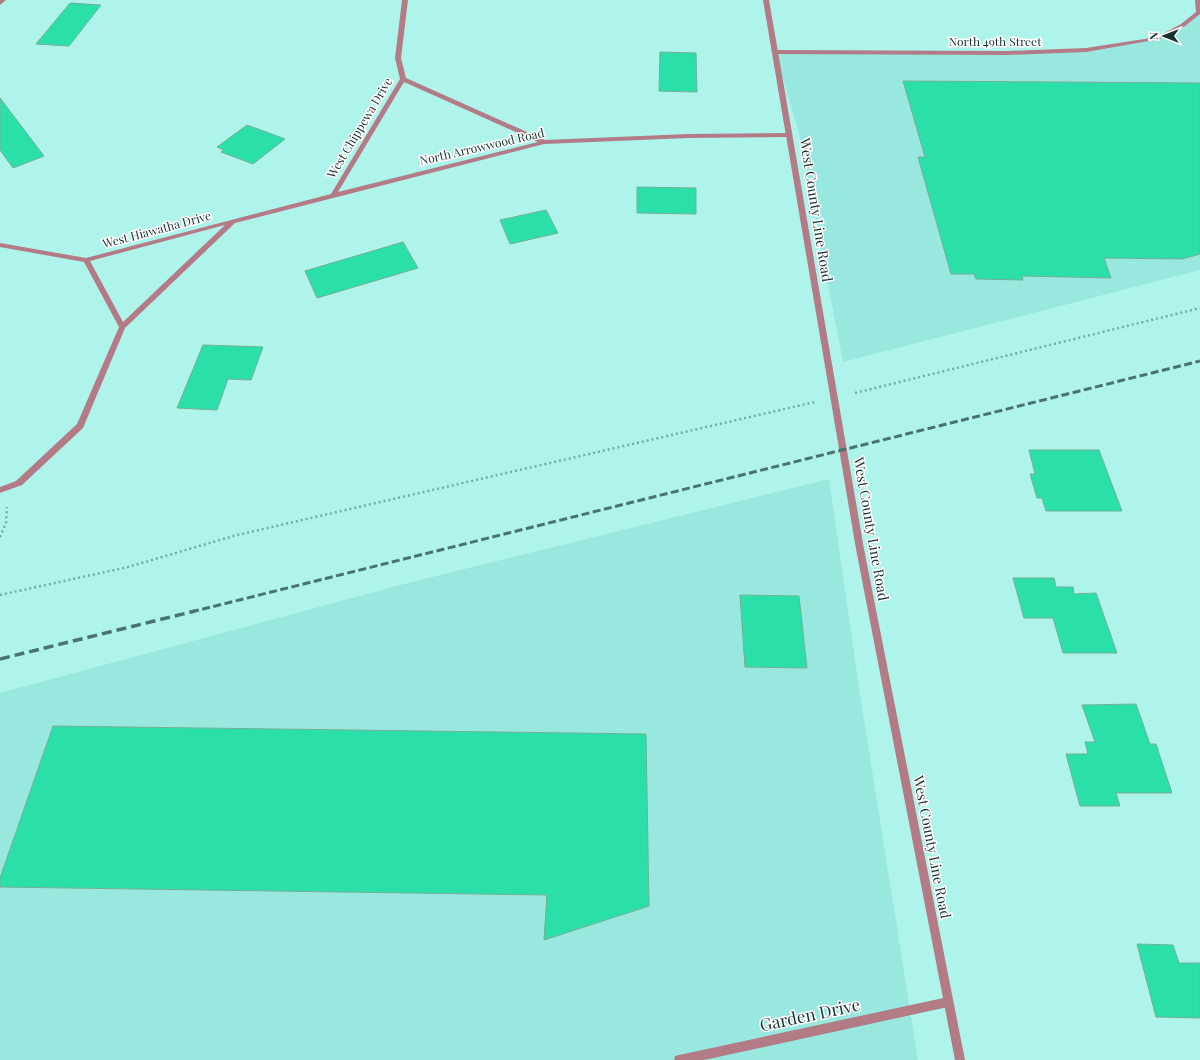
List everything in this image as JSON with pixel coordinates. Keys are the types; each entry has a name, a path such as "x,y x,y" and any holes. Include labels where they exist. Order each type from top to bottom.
{"street":[{"path":"0,3 3,0"},
{"name":"West Chippewa Drive","path":"333,195 403,78 398,58 405,0"},
{"name":"West County Line Road","path":"766,0 860,549 960,1060"},
{"name":"North 49th Street","path":"775,52 1006,53 1086,50 1158,38 1182,25 1198,13 1198,3"},
{"path":"403,78 544,142"},
{"name":"North Arrowwood Road","path":"233,221 544,142 688,136 790,135"},
{"path":"0,490 18,483 80,426 122,327 233,221"},
{"name":"West Hiawatha Drive","path":"0,245 86,260 233,221"},
{"name":"West Hiawatha Drive","path":"86,260 122,327"},
{"name":"Garden Drive","path":"679,1060 948,1002"}],"path":[{"path":"850,394 1200,308"},
{"path":"0,594 128,567 237,535 814,402"},
{"path":"0,537 5,530"}],"shaded area":[{"path":"1200,0 1200,270 843,362 799,133 775,52 1006,53 1086,50 1158,38 1183,25 1198,13"},
{"path":"829,479 860,694 918,1060 0,1060 0,693 400,585"}],"building":[{"path":"70,3 101,5 69,46 36,44"},
{"path":"660,52 696,53 697,92 659,91"},
{"path":"903,81 1200,83 1200,254 1182,259 1104,258 1111,278 1022,276 1023,280 976,279 974,274 951,274 918,157 925,157"},
{"path":"0,98 44,156 13,168 0,150"},
{"path":"247,125 285,139 253,164 221,152 224,150 217,147"},
{"path":"637,187 696,188 696,214 637,213"},
{"path":"546,210 558,233 510,244 500,220"},
{"path":"403,242 418,268 317,298 305,271"},
{"path":"203,345 263,347 251,380 228,379 217,410 177,408"},
{"path":"1029,450 1099,450 1122,511 1046,511 1042,498 1037,498 1030,474 1035,474"},
{"path":"1013,578 1054,578 1056,587 1073,587 1074,594 1096,593 1117,653 1063,653 1053,618 1024,618"},
{"path":"740,595 799,596 807,668 745,667"},
{"path":"1136,704 1150,744 1156,744 1172,793 1116,793 1120,806 1080,806 1066,754 1088,754 1085,742 1095,742 1082,705"},
{"path":"53,726 646,734 649,906 544,940 547,895 0,887 0,878"},
{"path":"1137,944 1173,945 1179,963 1200,963 1200,1018 1156,1017"}],"railway":[{"path":"191,612 1200,361"},
{"path":"0,659 195,611"}]}
